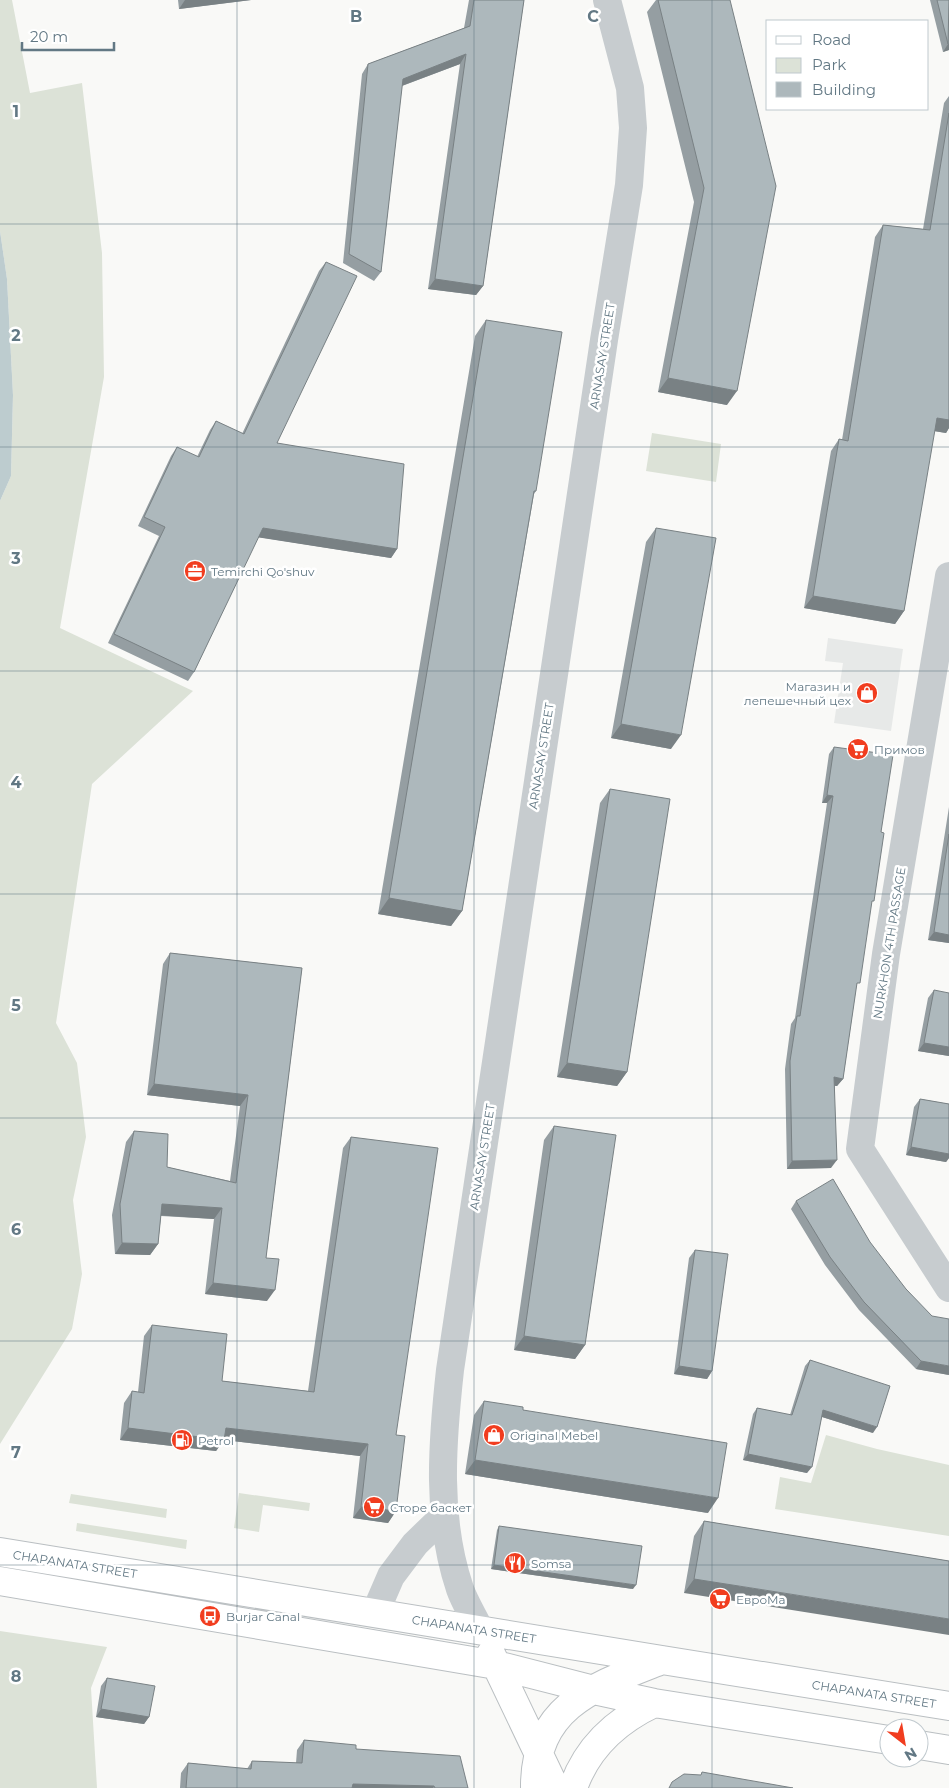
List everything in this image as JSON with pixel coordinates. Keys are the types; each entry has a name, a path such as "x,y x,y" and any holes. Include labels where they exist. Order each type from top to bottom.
{"main road":[{"name":"CHAPANATA STREET","path":"0,1552 949,1706"},
{"path":"0,1581 496,1665 654,1703 879,1738"},
{"name":"ARNASAY STREET","path":"480,1630 555,1788"},
{"path":"536,1788 535,1774 539,1754 545,1736 558,1716 594,1690 662,1660"},
{"path":"573,1788 584,1763 605,1735 623,1720 654,1703"},
{"path":"929,1747 949,1750"}],"street":[{"name":"ARNASAY STREET","path":"480,1630 461,1592 455,1572 445,1515 442,1462 443,1432 450,1370 602,349 629,186 633,128 630,88 607,0"},
{"name":"NURKHON 4TH PASSAGE","path":"949,576 886,954 860,1149 949,1288"},
{"path":"376,1613 391,1576 415,1544 445,1515"}],"shaded area":[{"path":"0,231 7,279 13,395 11,476 0,501"},
{"name":"Магазин и лепешечный цех","path":"828,638 903,649 891,731 834,723 843,663 825,661"}],"green space":[{"path":"0,0 12,0 30,93 82,83 102,253 104,377 60,628 193,691 92,784 56,1023 77,1063 86,1137 73,1200 82,1274 72,1329 0,1444 0,501 11,476 13,395 7,279 0,231"},
{"path":"652,433 721,444 716,482 646,471"},
{"path":"826,1435 877,1449 949,1465 949,1536 775,1509 780,1477 811,1483"},
{"path":"239,1493 310,1503 309,1511 263,1505 259,1532 234,1528"},
{"path":"71,1494 167,1509 166,1518 69,1503"},
{"path":"77,1523 187,1540 186,1549 76,1531"},
{"path":"0,1631 107,1647 91,1688 97,1788 0,1788"}],"building":[{"path":"474,0 524,0 483,286 435,279 466,54 403,79 381,272 349,254 368,64 470,26"},
{"path":"658,0 730,0 776,186 737,391 668,378 704,188"},
{"path":"937,0 949,0 948,44"},
{"path":"949,113 949,420 937,418 904,611 813,596 839,439 848,441 883,225 930,230"},
{"path":"326,262 357,276 277,443 404,464 397,549 263,528 194,672 114,634 165,527 144,517 177,447 199,457 216,421 244,434"},
{"path":"486,320 562,332 462,911 389,898"},
{"path":"656,528 716,538 681,735 621,724"},
{"path":"834,747 893,755 881,832 884,833 874,901 872,901 860,983 857,983 843,1079 834,1077 837,1160 792,1161 790,1061 797,1016 800,1016 833,796 827,795"},
{"path":"610,789 670,799 627,1072 567,1063"},
{"path":"949,834 949,935 934,932"},
{"path":"170,953 302,968 266,1258 279,1259 275,1290 213,1283 222,1208 162,1204 158,1244 122,1243 120,1204 134,1131 168,1134 167,1167 236,1183 248,1095 154,1084"},
{"path":"934,990 949,993 949,1047 924,1043"},
{"path":"920,1099 949,1104 949,1154 911,1147"},
{"path":"554,1126 616,1135 585,1345 524,1336"},
{"path":"351,1137 438,1148 396,1435 405,1436 396,1511 361,1507 368,1444 226,1428 224,1440 128,1428 132,1391 144,1393 152,1325 227,1334 222,1381 314,1392"},
{"path":"833,1179 870,1242 906,1289 932,1316 949,1319 949,1366 921,1361 864,1302 830,1257 796,1201"},
{"path":"695,1250 728,1254 712,1371 679,1366"},
{"path":"810,1360 890,1386 877,1427 823,1410 812,1467 748,1454 757,1408 792,1415"},
{"path":"484,1401 523,1407 523,1410 727,1443 718,1498 475,1460"},
{"path":"704,1521 949,1561 949,1619 694,1579"},
{"path":"499,1526 642,1546 636,1585 494,1565"},
{"path":"107,1678 155,1686 149,1717 101,1709"},
{"path":"304,1740 356,1745 356,1749 460,1756 468,1788 353,1784 352,1788 186,1788 188,1763 251,1769 252,1761 302,1763"},
{"path":"702,1772 793,1788 669,1788 672,1782 684,1774 701,1775"}],"place":[{"name":"Temirchi Qo'shuv","path":"195,571"},
{"name":"Магазин и лепешечный цех","path":"867,693"},
{"name":"Примов","path":"858,749"},
{"name":"Original Mebel","path":"494,1435"},
{"name":"Petrol","path":"182,1440"},
{"name":"Сторе баскет","path":"374,1507"},
{"name":"Somsa","path":"515,1563"},
{"name":"ЕвроМа","path":"720,1599"},
{"name":"Burjar Canal","path":"210,1616"}]}
